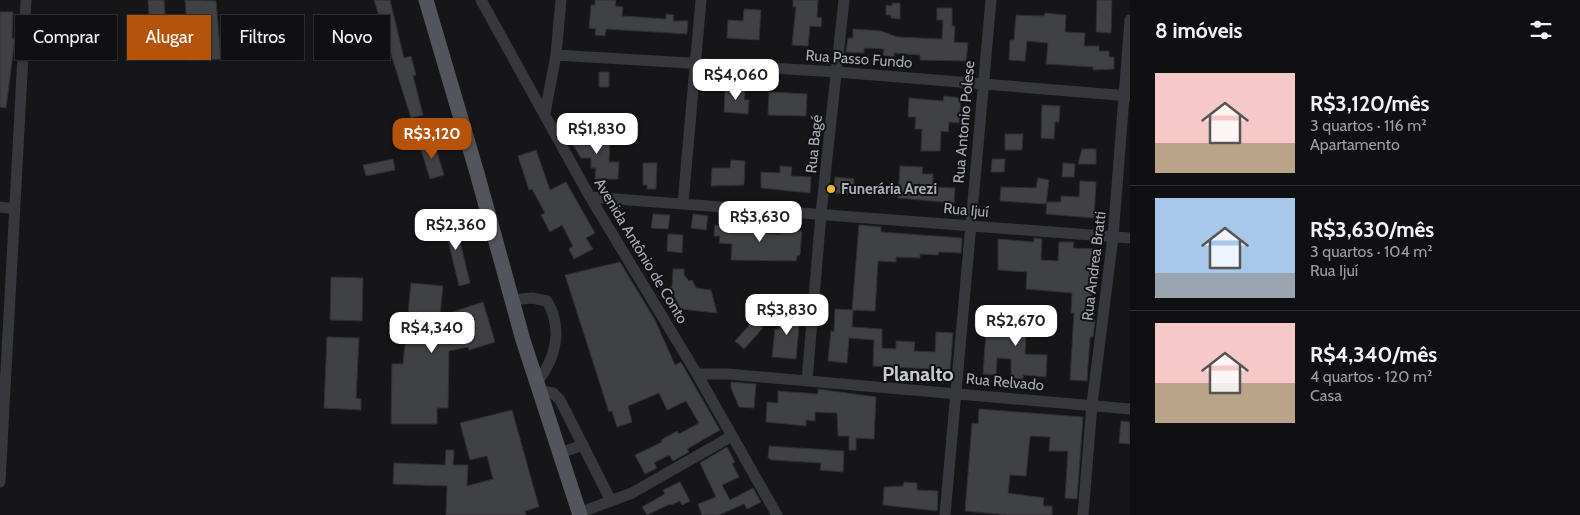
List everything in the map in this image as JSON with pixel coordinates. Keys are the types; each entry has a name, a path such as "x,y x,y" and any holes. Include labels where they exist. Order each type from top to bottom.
{"main road":[{"path":"426,2 478,173 512,300 580,514"}],"street":[{"path":"0,482 1,419 26,0"},
{"name":"Avenida Antônio de Conto","path":"481,0 590,197 697,374 777,515"},
{"path":"545,113 556,55 561,0"},
{"path":"683,203 701,0"},
{"name":"Rua Bagé","path":"808,381 821,214 844,0"},
{"name":"Rua Antonio Polese","path":"945,515 991,0"},
{"name":"Rua Andrea Bratti","path":"1083,515 1092,404 1113,237 1127,96 1130,20"},
{"name":"Rua Passo Fundo","path":"556,55 837,72 1127,96"},
{"name":"Rua Ijuí","path":"590,197 1130,238"},
{"path":"0,207 15,209"},
{"path":"512,300 532,298 547,301 554,312 557,331 555,347 539,386 557,395 611,501"},
{"name":"Rua Relvado","path":"697,374 727,374 1092,404 1130,409"},
{"path":"580,514 632,493 732,436"},
{"path":"560,453 583,445"}],"shaded area":[{"path":"1012,313 1039,313 1039,325 1011,324"}],"building":[{"path":"148,0 164,0 165,15 149,15"},
{"path":"185,0 216,1 221,59 211,60 211,15 186,15"},
{"path":"374,0 390,0 404,58 411,56 416,75 413,76 423,115 411,118 390,51 390,15 379,15"},
{"path":"595,0 616,0 615,6 623,7 622,16 666,19 666,14 674,15 673,21 688,21 687,34 606,29 605,36 595,35 596,29 589,28 591,5 595,5"},
{"path":"793,0 818,0 817,17 822,18 821,27 810,26 808,46 792,45 796,7 793,7"},
{"path":"1097,0 1112,0 1111,33 1096,32"},
{"path":"892,3 900,3 900,19 891,18 891,15 886,15 886,5 892,6"},
{"path":"937,8 952,8 952,26 955,26 954,42 968,43 966,61 920,60 920,55 894,53 894,57 883,55 884,49 864,48 864,53 846,52 848,38 853,38 853,29 881,31 897,37 942,39 943,20 937,20"},
{"path":"744,9 761,10 759,40 727,38 728,20 743,21"},
{"path":"0,12 13,12 12,38 15,38 6,108 0,107"},
{"path":"1045,13 1066,15 1065,32 1085,33 1084,46 1099,46 1099,51 1109,51 1109,57 1114,57 1114,69 1093,70 1093,67 1046,64 1048,43 1027,41 1025,61 1009,60 1010,40 1014,40 1016,15 1044,16"},
{"path":"599,72 609,72 609,87 599,87"},
{"path":"735,84 746,85 744,100 749,100 748,114 724,112 725,90 735,90"},
{"path":"769,92 807,94 806,116 768,115"},
{"path":"944,96 961,98 959,123 949,122 948,132 941,131 940,151 921,151 922,129 915,129 916,117 908,117 909,98 943,101"},
{"path":"1042,105 1060,106 1059,122 1055,122 1054,139 1041,138"},
{"path":"1005,134 1023,134 1022,150 1005,150"},
{"path":"567,135 610,137 609,162 619,162 618,179 595,179 596,168 591,168 591,158 581,158"},
{"path":"434,142 444,175 430,179 420,146"},
{"path":"1082,149 1096,149 1096,164 1078,164"},
{"path":"536,150 550,190 566,182 595,233 586,238 593,249 574,259 569,249 573,246 562,225 550,232 541,215 545,213 532,189 529,190 518,156"},
{"path":"393,159 395,170 366,176 363,165"},
{"path":"992,159 1005,159 1004,172 991,172"},
{"path":"731,160 745,161 744,185 711,186 712,168 730,168"},
{"path":"643,163 657,163 656,189 647,189 647,185 643,185"},
{"path":"1063,163 1075,164 1074,177 1062,177"},
{"path":"780,166 792,167 791,176 811,177 810,193 761,188 761,172 780,173"},
{"path":"900,166 923,167 922,174 933,174 933,187 955,188 954,203 898,198"},
{"path":"835,177 854,179 853,194 834,193"},
{"path":"1038,178 1049,180 1046,204 1000,201 1001,187 1036,188"},
{"path":"1080,181 1096,182 1094,218 1046,214 1047,202 1061,202 1061,196 1079,197"},
{"path":"653,214 670,215 668,229 651,228"},
{"path":"693,214 708,216 706,230 691,228"},
{"path":"454,216 470,283 459,286 443,219"},
{"path":"734,224 755,225 755,233 781,234 781,230 802,231 800,255 797,256 796,261 731,260 732,244 719,243 720,236 714,236 715,225 734,226"},
{"path":"859,225 881,227 881,232 962,238 961,253 939,252 938,255 920,254 920,258 896,257 896,262 878,261 875,311 852,310"},
{"path":"668,234 683,235 682,253 667,251"},
{"path":"1034,238 1042,239 1041,260 1058,261 1059,242 1074,242 1073,248 1096,249 1091,302 1094,302 1093,321 1095,321 1093,337 1090,337 1087,381 1070,380 1074,313 1071,313 1072,293 1026,289 1027,272 998,270 998,239 1034,242"},
{"path":"620,262 655,320 675,365 681,362 720,430 687,449 689,452 673,461 669,455 654,463 657,468 645,474 635,455 662,442 661,440 677,431 679,434 699,423 686,401 667,410 659,393 628,406 632,422 617,427 612,411 609,412 565,275"},
{"path":"673,269 684,269 684,275 689,281 692,280 696,288 711,290 717,313 681,309 669,287 672,287"},
{"path":"331,277 363,278 362,321 330,320"},
{"path":"411,283 443,286 440,316 483,302 495,342 469,350 468,347 449,351 448,408 437,408 437,424 391,424 392,364 403,364"},
{"path":"1046,308 1056,309 1054,336 1026,336 1025,354 1047,355 1046,377 1023,375 1023,379 1011,378 1011,359 997,358 996,375 983,374 987,318 1006,319 1008,320 1008,325 1045,327"},
{"path":"835,309 853,310 852,327 882,329 882,348 896,349 896,341 915,342 914,351 935,352 936,332 953,333 950,370 873,366 874,340 849,338 847,363 828,361 831,331 834,332"},
{"path":"780,312 800,314 796,359 772,357 775,329 779,330"},
{"path":"754,320 763,328 744,349 735,341"},
{"path":"327,337 359,338 356,398 361,399 361,410 324,408"},
{"path":"731,382 756,384 754,408 739,407 731,388"},
{"path":"818,389 876,397 874,439 856,438 856,450 849,450 849,436 838,436 837,413 815,412 815,421 806,420 806,426 766,422 767,402 778,403 778,391 818,394"},
{"path":"979,409 1083,417 1077,499 1065,498 1068,451 1049,451 1050,437 1030,436 1026,476 1010,475 1008,493 1044,498 1043,506 1052,506 1052,515 1008,515 965,511 972,423 978,424"},
{"path":"512,410 539,507 525,511 526,515 446,515 447,486 393,484 394,463 445,465 446,450 454,450 453,465 468,465 467,486 493,479 487,456 470,460 460,423"},
{"path":"1121,421 1130,422 1130,444 1119,443"},
{"path":"769,446 844,451 843,472 820,470 821,463 772,460 768,458"},
{"path":"727,447 735,462 732,463 739,477 722,485 730,500 753,488 761,502 747,509 744,504 719,515 702,515 698,504 716,497 700,463"},
{"path":"680,482 690,501 682,505 680,501 670,504 647,515 642,507 665,494 663,490"},
{"path":"904,482 917,483 917,490 938,491 937,511 883,505 884,487 903,486"}],"place":[{"name":"Funerária Arezi","path":"831,189"}],"district":[{"name":"Planalto","path":"918,374"}]}
